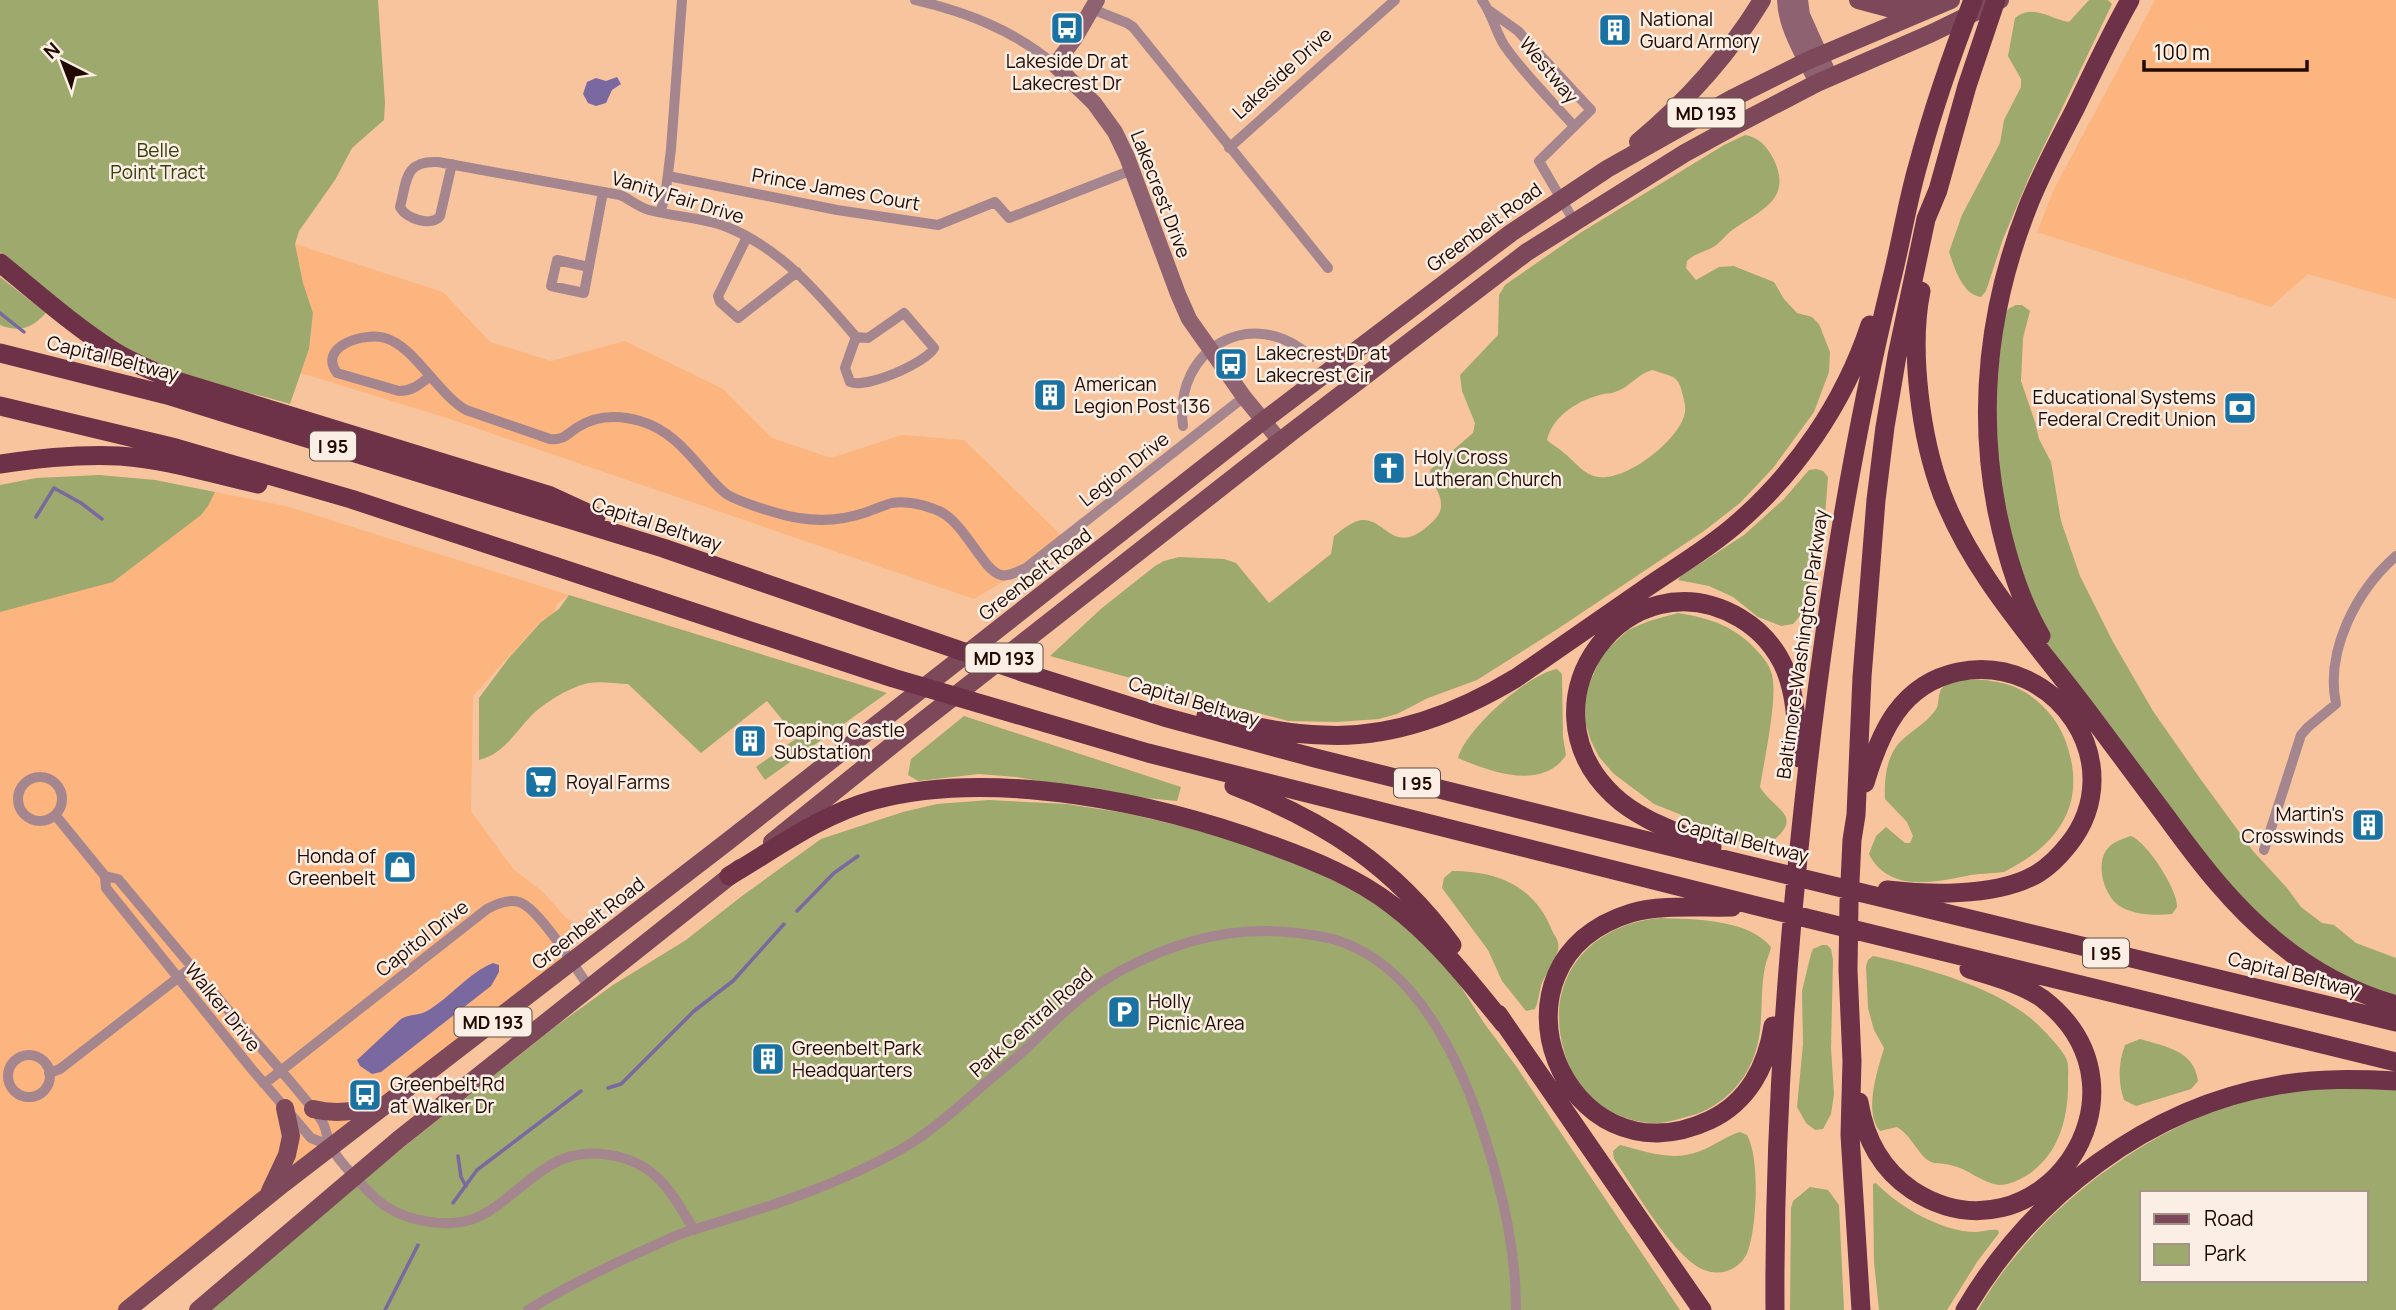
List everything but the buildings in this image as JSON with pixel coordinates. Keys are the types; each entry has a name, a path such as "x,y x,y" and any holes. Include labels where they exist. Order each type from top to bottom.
{"highway":[{"name":"Baltimore-Washington Parkway","path":"1775,1310 1777,1149 1790,934 1818,674 1844,509 1876,345 1917,167 1971,0"},
{"path":"1861,1310 1850,1135 1852,1061 1848,970 1852,840 1856,815 1862,677 1885,427 1926,219 1938,190 1967,86 1998,0"},
{"path":"2071,689 2034,625 2020,591 2000,526 1989,453 1988,371 2001,288 2028,207 2130,0"},
{"path":"1082,691 1286,732 1324,736 1359,734 1419,723 1469,705 1516,678 1733,527 1799,459 1836,402 1855,364 1869,327 1892,240 1917,167"},
{"path":"1938,190 1936,220 1920,299 1919,382 1929,449 1942,494 1975,561 2198,859 2255,923 2287,950 2330,978 2364,996 2396,1005"},
{"path":"0,263 104,344 146,368 177,381 548,495 663,548"},
{"name":"Capital Beltway","path":"0,353 167,395 663,548 939,644 1164,717 1328,761 2396,1022"},
{"name":"I 95","path":"0,406 176,448 463,535 985,707 1149,753 1757,906 2396,1062"},
{"path":"0,464 73,456 121,456 156,461 463,535"},
{"path":"1754,866 1642,816 1614,797 1594,774 1580,746 1575,712 1585,666 1602,641 1633,616 1676,603 1689,602 1717,607 1756,629 1777,653 1792,687 1797,720 1802,819"},
{"path":"1816,881 1905,892 1997,888 2042,872 2061,854 2080,828 2091,790 2088,750 2082,734 2067,710 2040,685 1995,670 1972,669 1949,674 1927,684 1908,698 1884,729 1856,815"},
{"path":"1149,753 1275,802 1362,852 1404,887 1463,960 1504,1024 1702,1310"},
{"path":"729,876 816,824 874,800 945,789 994,789 1058,794 1128,805 1204,823 1258,840 1362,885 1390,903 1435,942 1504,1024"},
{"path":"1757,906 1651,909 1633,913 1597,929 1575,949 1558,974 1552,991 1549,1034 1551,1048 1563,1077 1587,1105 1618,1124 1646,1132 1682,1130 1700,1125 1731,1107 1754,1082 1767,1055 1782,947 1790,934"},
{"path":"1852,1061 1862,1119 1876,1154 1905,1185 1924,1198 1945,1206 1983,1211 2001,1208 2028,1197 2053,1180 2068,1164 2087,1129 2092,1092 2087,1056 2073,1030 2055,1010 2029,990 1880,936"},
{"path":"1965,1310 2007,1248 2039,1214 2089,1170 2157,1126 2214,1102 2279,1085 2335,1079 2396,1081"}],"main road":[{"path":"1607,169 1673,112 1704,81 1762,0"},
{"path":"1858,0 1888,8 1947,2"},
{"name":"MD 193","path":"198,1310 356,1176 906,734 1509,265 1574,221 1685,153 1823,80 1932,33 1998,0"},
{"name":"Greenbelt Road","path":"128,1309 331,1146 1472,261 1607,169 1731,99 1813,58 1947,2"},
{"path":"313,1108 326,1112 348,1113 386,1104"},
{"path":"267,1196 286,1155 291,1136 285,1108"}],"street":[{"path":"660,212 671,149 682,0"},
{"name":"Lakecrest Drive","path":"915,0 970,16 1016,37 1055,65 1110,123 1132,170 1189,319 1244,397 1280,441"},
{"name":"Lakeside Drive","path":"1229,148 1395,0"},
{"path":"1482,0 1490,11"},
{"path":"1785,0 1787,15 1823,80"},
{"path":"1800,0 1813,58"},
{"name":"Lakeside Drive","path":"1055,65 1095,5 1133,27 1328,268"},
{"name":"Westway","path":"1490,11 1518,31 1591,110 1574,126 1512,56 1496,32 1490,11"},
{"path":"1574,126 1539,160 1574,221"},
{"name":"Vanity Fair Drive","path":"452,164 437,221 432,223 405,215 400,207 412,167 425,161 452,164 620,195 642,207 715,223 747,237 797,272 856,337"},
{"name":"Prince James Court","path":"668,176 837,210 938,225 995,202 1009,218 1132,170"},
{"path":"589,267 557,260 551,286 584,293 589,267 603,192"},
{"path":"747,237 718,296 720,302 738,318 797,272"},
{"path":"904,313 934,348 931,355 924,360 882,378 856,385 848,379 845,368 856,337 868,338 904,313"},
{"path":"1183,426 1181,406 1185,385 1195,365 1210,351 1233,337 1254,333 1285,339 1311,357"},
{"path":"383,337 400,345 429,377 408,391 398,391 337,373 333,358 340,348 353,339 383,337"},
{"name":"Legion Drive","path":"429,377 466,410 550,439 563,438 594,419 609,417 641,421 677,440 728,495 796,518 827,521 868,512 890,503 915,503 942,511 955,522 996,573 1009,575 1026,568 1244,397"},
{"path":"2264,850 2301,735 2336,704 2334,682 2337,660 2356,604 2367,586 2396,555"},
{"path":"34,777 41,777 53,780 58,785 63,802 55,816 37,821 24,815 18,802 20,789 25,783 34,777"},
{"name":"Walker Drive","path":"55,816 105,876 106,888 264,1084 311,1138 331,1146"},
{"name":"Walker Drive","path":"105,876 118,879 313,1108 325,1124 331,1146 356,1176 376,1199 396,1212 418,1220 447,1223 470,1220 493,1210 556,1163 585,1154 610,1155 630,1161 656,1176 670,1192 694,1230"},
{"name":"Capitol Drive","path":"264,1084 499,903 514,902 535,913 589,987"},
{"name":"Park Central Road","path":"528,1310 624,1259 694,1230 758,1212 819,1190 901,1149 938,1124 1089,991 1144,958 1173,946 1220,934 1250,931 1297,932 1338,941 1370,956 1400,980 1422,1004 1443,1036 1477,1112 1502,1192 1512,1242 1516,1310"},
{"path":"50,1073 60,1069 192,967"},
{"path":"30,1055 41,1059 50,1073 48,1085 43,1092 33,1097 20,1096 13,1090 8,1079 10,1067 15,1060 30,1055"}],"shaded area":[{"path":"2155,0 2396,0 2396,299 2308,274 2271,307 2037,232 2054,189"},
{"path":"617,77 621,84 612,90 606,103 596,106 588,103 583,94 587,82 596,78 606,81"},
{"path":"295,244 443,292 490,342 551,361 625,341 723,389 772,438 831,458 902,435 964,440 1064,538 1026,568 974,599 447,418 301,373 309,349 313,313 303,283"},
{"path":"215,492 286,506 569,595 557,604 552,618 544,618 473,696 471,811 513,869 543,892 566,918 576,923 571,962 125,1310 0,1310 0,612 208,506"},
{"path":"493,963 499,965 499,972 491,986 381,1072 372,1074 360,1066 357,1060 401,1019 427,1011 475,973"}],"green space":[{"name":"Belle Point Tract","path":"0,0 378,0 384,120 352,148 335,180 299,231 295,244 303,283 313,313 309,349 290,404 199,378 147,359 89,323 0,252"},
{"path":"2089,0 2108,0 2112,4 2030,175 2003,239 1986,291 1981,297 1974,295 1960,280 1949,252 1962,215 2000,143 2004,120 2021,87 2021,79 2008,56 2015,18 2035,12 2069,22"},
{"path":"1745,135 1762,143 1771,154 1778,172 1777,193 1765,208 1732,230 1715,246 1690,258 1686,268 1696,280 1719,267 1734,266 1774,282 1797,313 1812,317 1819,324 1830,352 1829,372 1814,412 1773,468 1740,503 1704,531 1477,680 1379,719 1288,721 1050,656 1102,608 1164,561 1179,557 1224,559 1236,563 1269,603 1331,554 1334,536 1355,522 1370,521 1399,537 1418,534 1434,520 1441,509 1440,496 1430,470 1473,433 1475,423 1462,391 1460,375 1498,335 1499,295 1505,285 1580,233 1724,145","holes":["1652,370 1671,376 1677,381 1685,412 1674,434 1651,456 1624,472 1599,477 1584,471 1547,440 1555,423 1577,404 1620,390"]},
{"path":"0,277 46,313 25,328 14,329 0,325"},
{"path":"2022,305 2030,311 2023,338 2021,381 2039,439 2051,462 2061,521 2080,576 2113,642 2153,711 2199,777 2253,851 2301,907 2322,923 2334,925 2356,943 2396,958 2396,1005 2319,972 2198,859 2034,625 1989,453 2004,316 2008,309"},
{"path":"1809,470 1823,471 1828,477 1825,517 1804,611 1793,624 1781,626 1758,617 1733,597 1709,586 1678,580 1744,535 1784,499"},
{"path":"99,475 155,480 215,492 201,515 113,582 0,612 0,485 36,478"},
{"path":"569,595 887,693 765,780 756,767 797,738 767,701 701,753 628,684 603,682 582,685 551,700 537,710 502,748 479,760 479,698 508,659 541,622 559,609"},
{"path":"1678,613 1712,621 1732,630 1750,643 1770,668 1773,699 1760,787 1787,820 1780,834 1769,844 1752,845 1717,835 1654,804 1614,774 1599,757 1591,741 1584,718 1585,693 1603,653 1628,630"},
{"path":"1557,669 1562,674 1563,737 1566,755 1556,766 1544,773 1515,775 1500,773 1458,758 1463,746 1485,718 1530,681"},
{"path":"1986,680 2013,686 2032,697 2051,715 2061,730 2071,760 2073,781 2071,800 2065,817 2041,848 2004,872 1939,881 1899,880 1877,866 1869,854 1876,836 1886,827 1905,843 1910,843 1913,836 1907,822 1885,799 1886,776 1892,754 1901,741 1934,712 1943,687 1957,681"},
{"path":"964,716 1181,787 1177,801 1126,796 1016,777 979,774 918,781 908,775 911,759"},
{"path":"989,800 1067,804 1125,813 1185,827 1251,846 1320,874 1361,894 1391,913 1449,968 1680,1310 205,1310 296,1233 556,1026 613,985 686,940 821,839 903,812 937,804"},
{"path":"2131,836 2145,847 2167,879 2176,899 2177,907 2172,914 2152,915 2130,911 2118,905 2108,892 2102,875 2103,858 2111,845"},
{"path":"1452,871 1484,874 1511,883 1534,901 1543,913 1558,947 1556,958 1542,983 1535,1009 1526,1011 1502,981 1488,950 1442,888 1444,878"},
{"path":"1661,918 1720,922 1749,931 1771,947 1763,978 1757,1045 1743,1078 1728,1096 1708,1109 1677,1120 1654,1123 1625,1118 1597,1103 1590,1096 1573,1073 1559,1028 1560,1003 1566,981 1577,961 1592,945 1612,932 1635,923"},
{"path":"1822,945 1831,949 1833,960 1831,1048 1834,1094 1831,1114 1823,1129 1815,1130 1806,1123 1797,1107 1803,1044 1802,991 1813,949"},
{"path":"1873,956 1936,972 2000,998 2035,1022 2061,1050 2067,1060 2068,1069 2064,1120 2048,1155 2029,1174 2007,1184 1993,1184 1956,1167 1928,1160 1897,1127 1880,1131 1875,1123 1872,1102 1884,1048 1874,1030 1868,1008 1866,966"},
{"path":"2140,1039 2185,1056 2191,1062 2198,1081 2191,1089 2136,1106 2124,1100 2121,1059 2125,1045"},
{"path":"2332,1087 2396,1087 2396,1310 1978,1310 2005,1269 2039,1230 2077,1193 2120,1161 2165,1134 2213,1112 2262,1096"},
{"path":"1740,1132 1747,1135 1754,1159 1756,1192 1751,1239 1741,1263 1724,1272 1711,1272 1692,1263 1667,1237 1614,1159 1613,1151 1620,1145 1660,1155 1680,1156 1705,1149"},
{"path":"1876,1183 1897,1201 1935,1223 1963,1231 1998,1230 1999,1233 1947,1310 1879,1310 1874,1262 1873,1184"},
{"path":"1810,1187 1828,1190 1839,1205 1844,1310 1790,1310 1791,1208 1793,1201"}],"waterway":[{"path":"0,313 24,332"},
{"path":"36,517 54,488 102,519"},
{"path":"797,911 834,873 858,856"},
{"path":"608,1088 621,1084 694,1011 733,981 784,924"},
{"path":"453,1203 477,1170 581,1091"},
{"path":"458,1156 461,1177 466,1186"},
{"path":"385,1310 418,1245"}],"place":[{"name":"Lakeside Dr at Lakecrest Dr","path":"1067,28"},
{"name":"National Guard Armory","path":"1615,30"},
{"name":"Lakecrest Dr at Lakecrest Cir","path":"1231,364"},
{"name":"American Legion Post 136","path":"1050,395"},
{"name":"Educational Systems Federal Credit Union","path":"2240,408"},
{"name":"Holy Cross Lutheran Church","path":"1389,468"},
{"name":"Toaping Castle Substation","path":"750,741"},
{"name":"Royal Farms","path":"541,782"},
{"name":"Martin's Crosswinds","path":"2368,825"},
{"name":"Honda of Greenbelt","path":"400,867"},
{"name":"Holly Picnic Area","path":"1124,1012"},
{"name":"Greenbelt Park Headquarters","path":"768,1059"},
{"name":"Greenbelt Rd at Walker Dr","path":"365,1095"}]}
